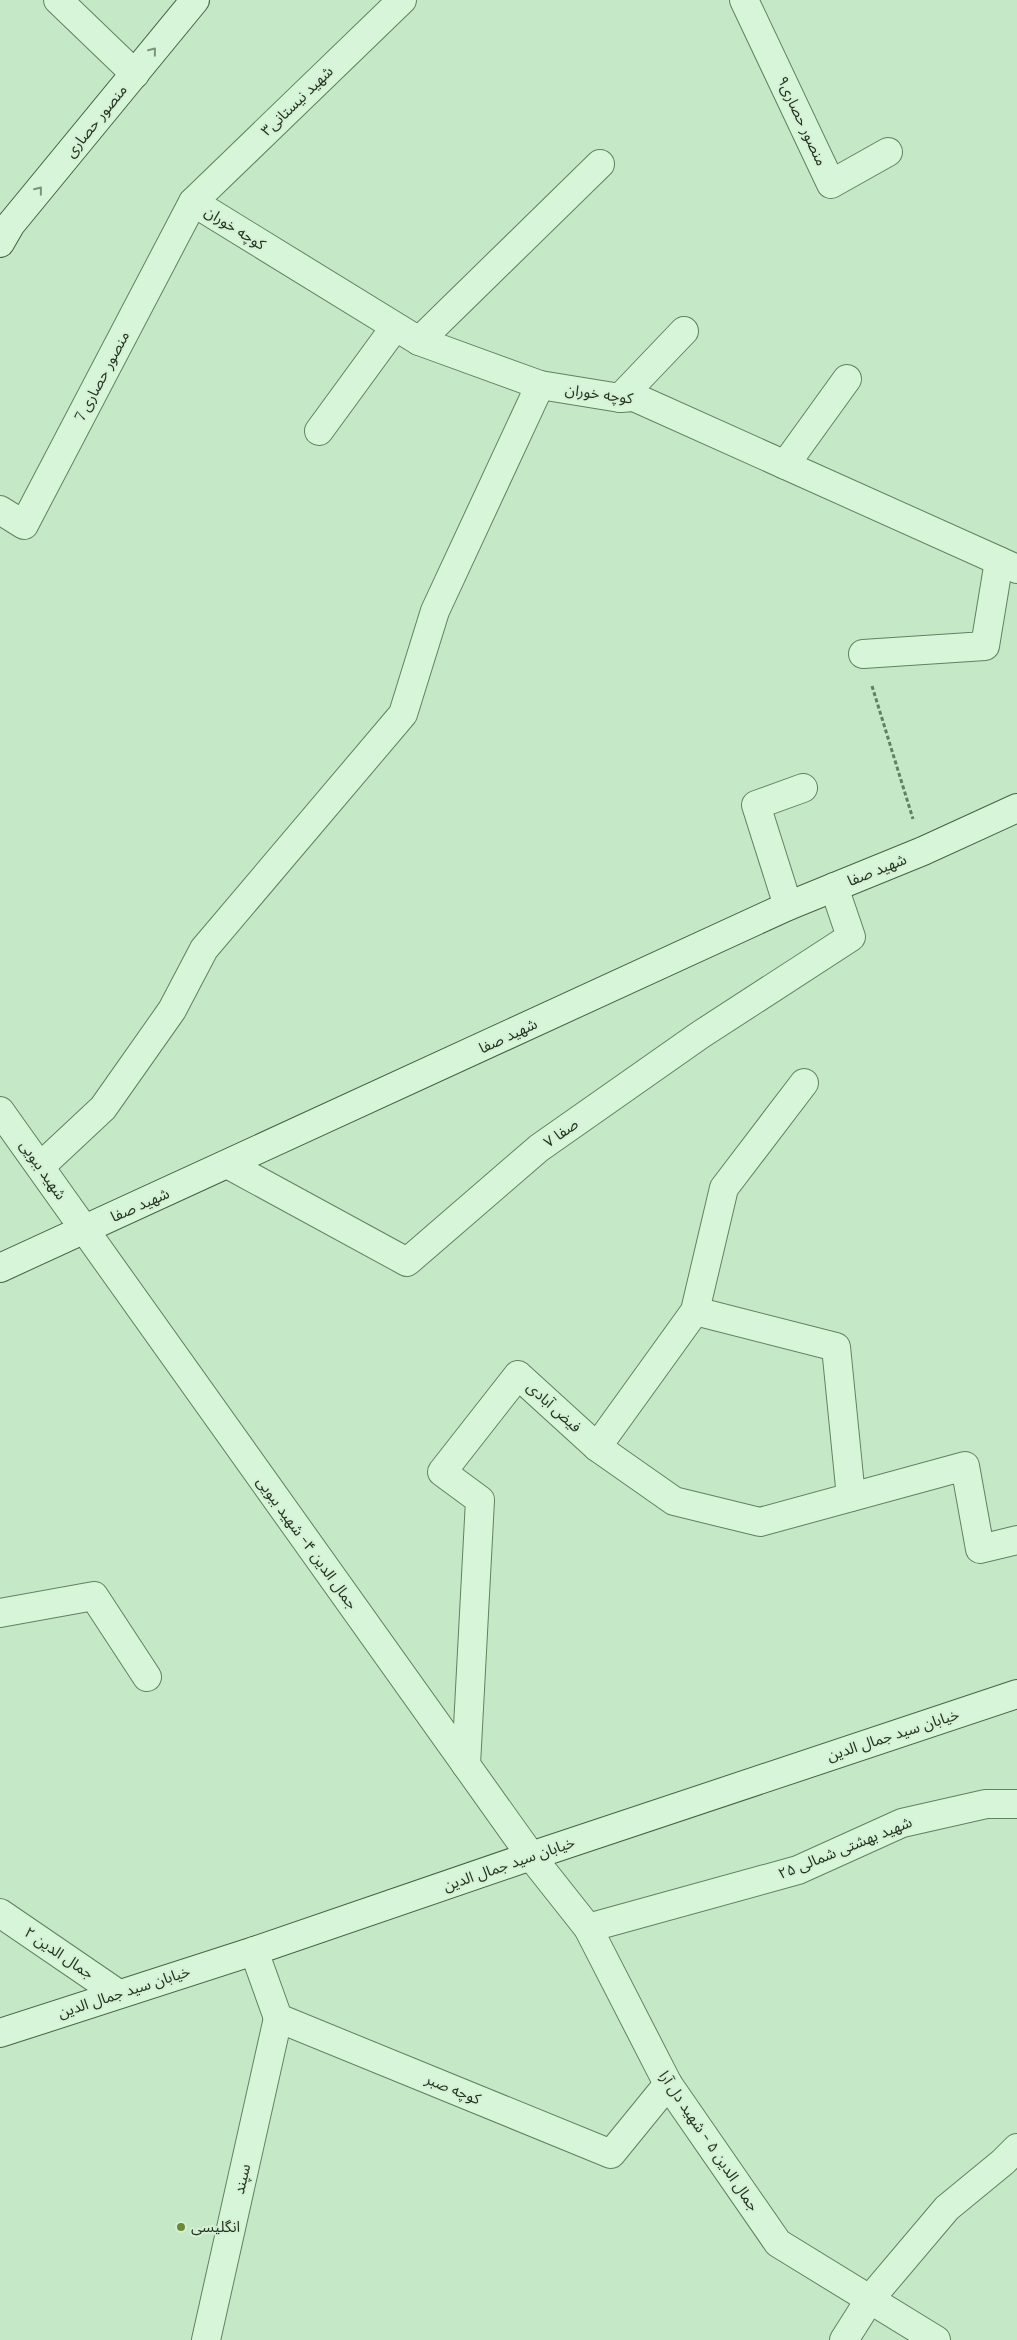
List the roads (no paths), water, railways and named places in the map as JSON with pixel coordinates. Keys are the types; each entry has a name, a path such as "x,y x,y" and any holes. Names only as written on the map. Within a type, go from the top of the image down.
{"street":[{"path":"58,0 135,74"},
{"name":"منصور حصاری","path":"4,227 135,74 195,0"},
{"name":"شهید نیستانی۳","path":"193,202 402,0"},
{"name":"منصور حصاری۹","path":"744,0 831,184 888,152"},
{"path":"419,341 600,164"},
{"name":"کوچه خوران","path":"193,202 419,341 540,385 620,398 634,397 1008,565"},
{"name":"منصور حصاری 7","path":"0,510 24,524 193,202"},
{"path":"319,431 396,327"},
{"path":"620,398 684,331"},
{"path":"785,465 847,379"},
{"path":"41,1166 103,1108 172,1010 204,949 403,714 435,611 540,385"},
{"path":"862,654 985,646 1008,565"},
{"path":"788,906 756,805 803,788"},
{"name":"شهید صفا","path":"0,1268 229,1165 788,906 923,851 1017,808"},
{"name":"صفا ۷","path":"229,1165 407,1262 539,1148 700,1035 851,937 834,887"},
{"path":"597,1447 695,1310 724,1188 804,1083"},
{"name":"شهید ببویی","path":"0,1111 41,1166 84,1230"},
{"name":"جمال الدین ۴- شهید ببویی","path":"84,1230 530,1856"},
{"path":"695,1310 836,1347 851,1497"},
{"name":"فیض آبادی","path":"466,1765 480,1500 442,1472 518,1375 597,1447 674,1501 760,1522 965,1466 980,1549 1017,1540"},
{"path":"0,1612 94,1596 147,1677"},
{"name":"خیابان سید جمال الدین","path":"0,2033 118,1993 254,1951 530,1856 1017,1694"},
{"name":"۲۵ شهید بهشتی شمالی","path":"588,1928 798,1870 902,1823 986,1804 1017,1804"},
{"name":"جمال الدین ۵ - شهید دل آرا","path":"530,1856 588,1928 668,2084 778,2243 936,2340"},
{"name":"جمال الدین ۲","path":"0,1913 118,1993"},
{"path":"254,1951 278,2018"},
{"name":"کوچه صبر","path":"278,2018 611,2154 668,2084"},
{"name":"سپند","path":"206,2340 278,2018"},
{"path":"844,2340 870,2299 947,2208 1003,2162 1017,2148"}],"place":[{"name":"انگلیسی","path":"181,2227"}]}
